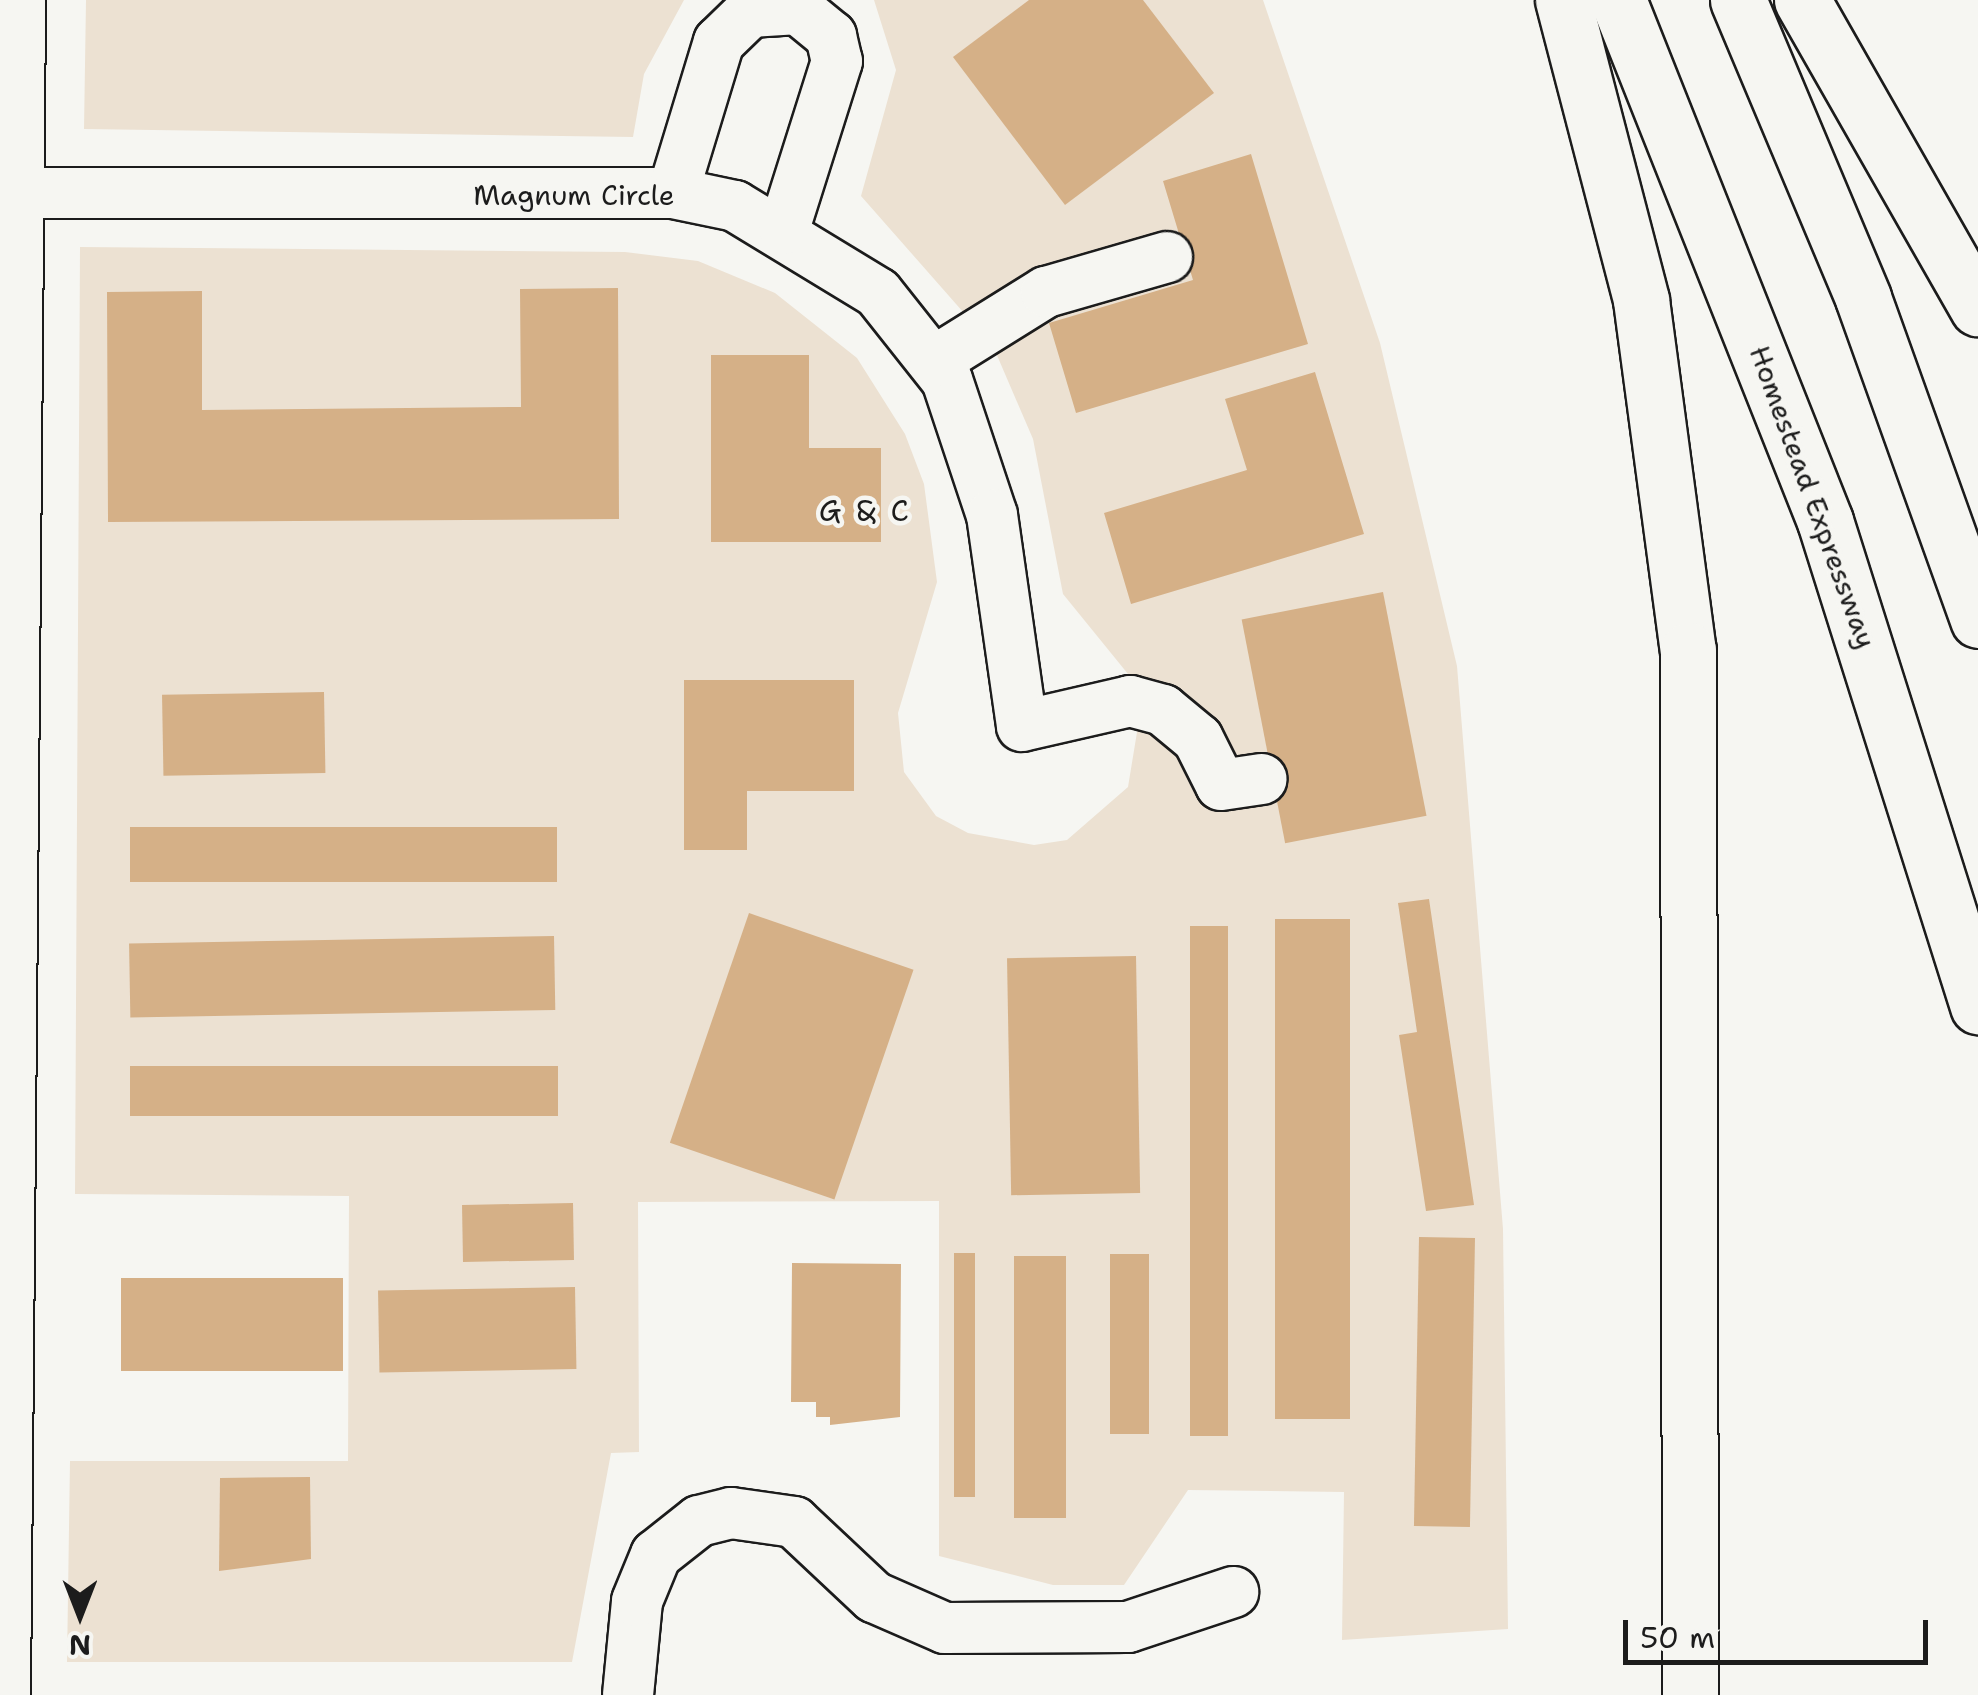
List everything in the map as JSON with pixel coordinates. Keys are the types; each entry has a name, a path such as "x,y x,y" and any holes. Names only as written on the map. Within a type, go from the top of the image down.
{"highway":[{"path":"1563,0 1641,300 1688,650 1690,1695"},
{"name":"Homestead Expressway","path":"1618,0 1825,521 1978,1006"},
{"path":"1738,0 1864,298 1978,620"},
{"path":"1802,0 1978,308"}],"street":[{"path":"5,1695 6,870 20,0"},
{"path":"673,193 718,42 750,12 798,8 831,36 837,61 784,230"},
{"name":"Magnum Circle","path":"16,194 673,193 784,230 878,293 935,362 984,474 1022,726 1130,702 1163,710 1198,739 1221,785 1262,779"},
{"path":"935,362 1046,292 1167,257"},
{"path":"628,1695 637,1601 656,1556 700,1521 731,1513 794,1522 874,1598 946,1628 1128,1626 1233,1592"}],"shaded area":[{"path":"86,0 684,0 644,74 633,137 84,129"},
{"path":"874,0 1263,0 1380,343 1457,666 1503,1229 1508,1629 1342,1640 1344,1492 1188,1490 1124,1585 1053,1585 939,1556 939,1201 638,1202 639,1452 611,1453 572,1662 67,1662 70,1461 348,1461 349,1196 75,1194 80,247 625,252 698,261 775,293 857,358 905,434 924,484 937,582 898,713 904,772 936,816 968,833 1034,845 1067,840 1128,787 1140,714 1128,674 1063,594 1033,439 993,346 861,196 896,70"}],"building":[{"path":"1029,0 1143,0 1214,93 1065,205 953,57"},
{"path":"1251,154 1308,344 1076,413 1049,323 1193,280 1163,181"},
{"path":"618,288 619,519 108,522 107,292 202,291 202,410 521,407 520,289"},
{"path":"711,355 809,355 809,448 881,448 881,542 711,542"},
{"path":"1315,372 1364,534 1131,604 1104,513 1247,470 1225,399"},
{"path":"1383,592 1427,816 1285,843 1242,619"},
{"path":"684,680 854,680 854,791 747,791 747,850 684,850"},
{"path":"324,692 325,773 163,776 162,695"},
{"path":"130,827 557,827 557,882 130,882"},
{"path":"1429,899 1474,1205 1426,1211 1399,1035 1417,1032 1398,903"},
{"path":"749,913 914,970 834,1199 670,1143"},
{"path":"1275,919 1350,919 1350,1419 1275,1419"},
{"path":"1190,926 1228,926 1228,1436 1190,1436"},
{"path":"554,936 555,1010 130,1017 129,943"},
{"path":"1136,956 1140,1193 1011,1195 1007,958"},
{"path":"130,1066 558,1066 558,1116 130,1116"},
{"path":"573,1203 574,1260 463,1262 462,1205"},
{"path":"1419,1237 1475,1238 1470,1527 1414,1526"},
{"path":"954,1253 975,1253 975,1497 954,1497"},
{"path":"1110,1254 1149,1254 1149,1434 1110,1434"},
{"path":"1014,1256 1066,1256 1066,1518 1014,1518"},
{"path":"792,1263 901,1264 900,1417 830,1425 830,1417 816,1417 816,1402 791,1402"},
{"path":"121,1278 343,1278 343,1371 121,1371"},
{"path":"575,1287 576,1369 379,1372 378,1290"},
{"path":"310,1477 311,1559 219,1571 220,1478"}],"district":[{"name":"G & C","path":"865,511"}]}
